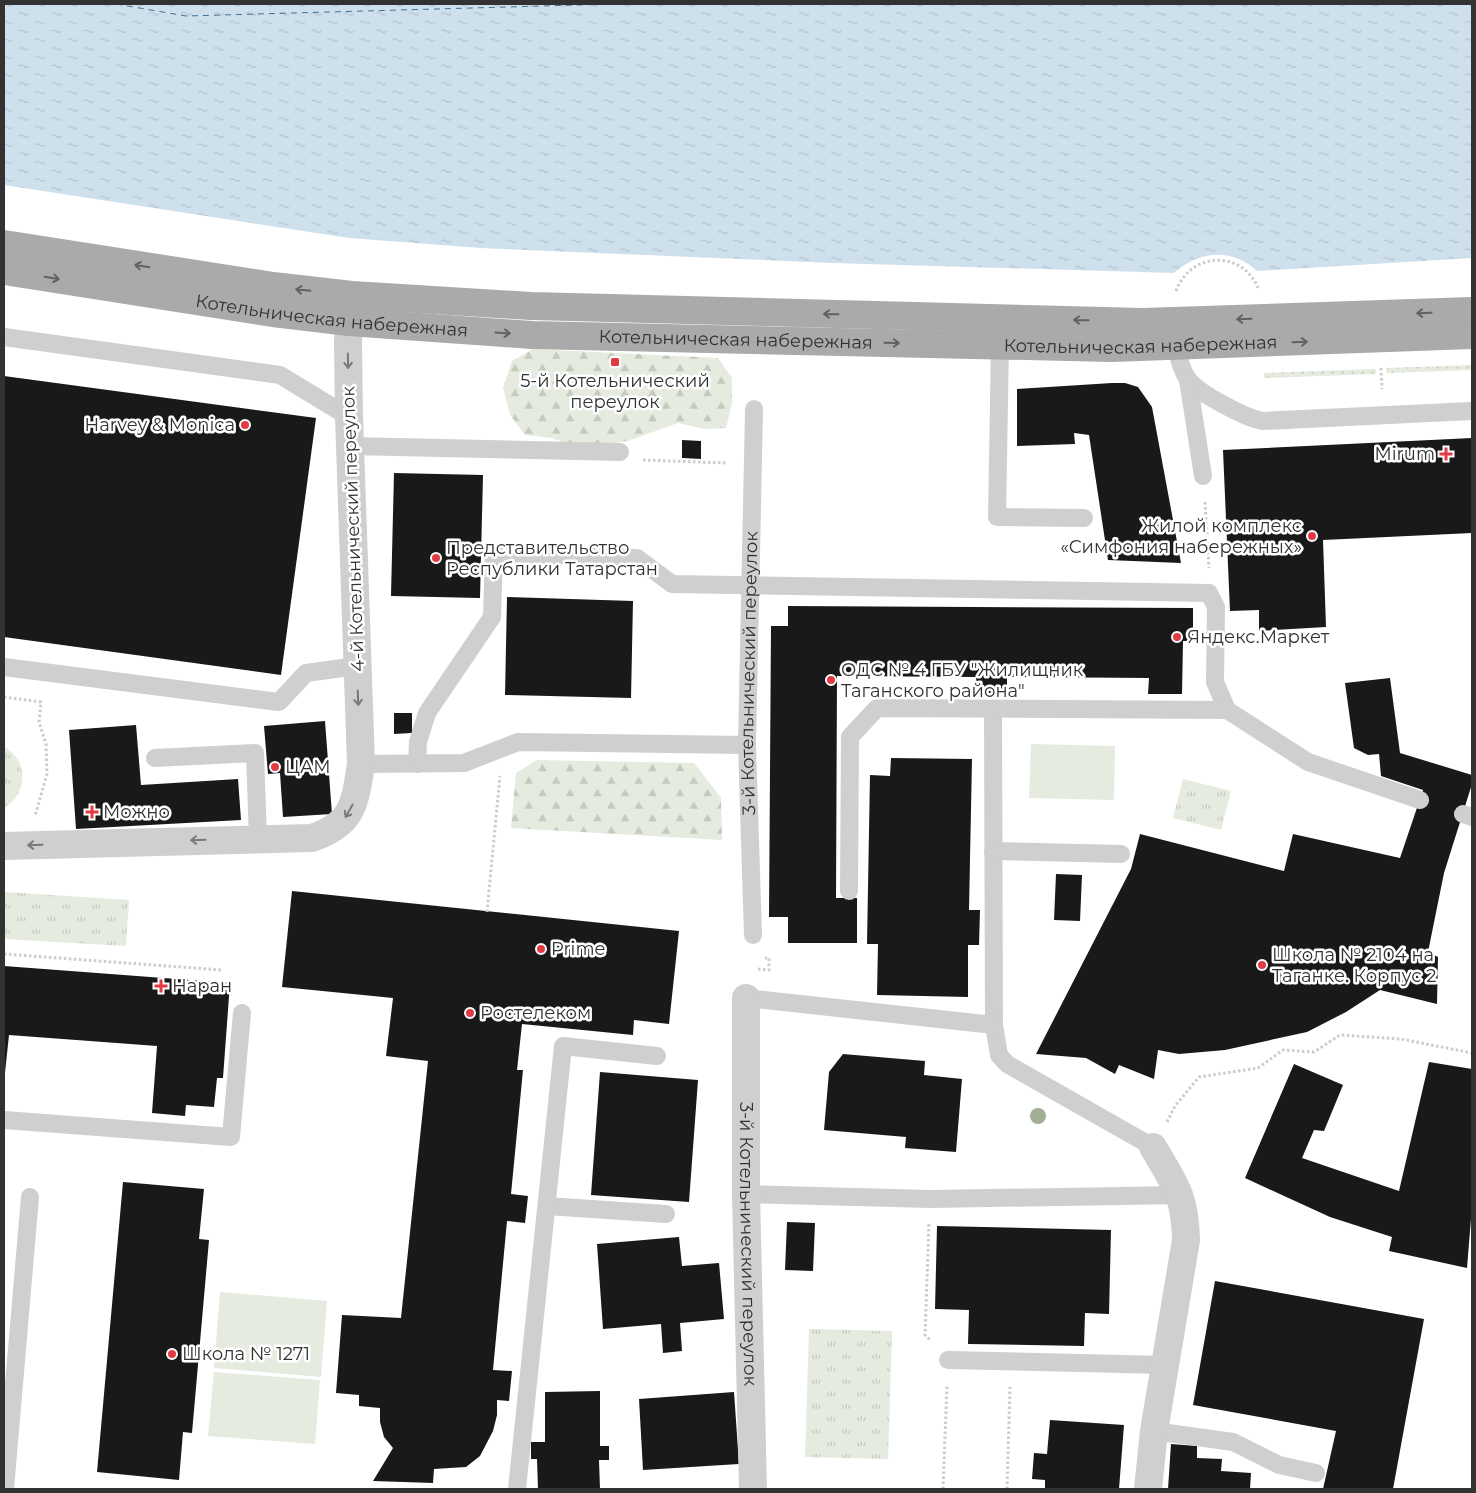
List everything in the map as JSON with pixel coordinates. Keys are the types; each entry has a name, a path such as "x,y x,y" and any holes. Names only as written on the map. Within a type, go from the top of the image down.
{"main road":[{"name":"Котельническая набережная","path":"4,244 273,286 352,295 531,306 1143,322 1472,310"},
{"name":"Котельническая набережная","path":"4,271 273,313 349,322 532,335 1000,345 1175,346 1472,335"}],"street":[{"name":"4-й Котельнический переулок","path":"13,845 312,838 331,831 347,816 356,799 361,764 349,418 349,322 352,295"},
{"name":"3-й Котельнический переулок","path":"746,998 746,1194 753,1489"},
{"path":"1148,1489 1164,1365 1186,1240 1186,1213 1181,1195 1153,1147"}],"lane":[{"path":"4,337 280,375 349,418"},
{"path":"1000,345 998,517 1084,518"},
{"path":"1175,346 1188,380 1203,476"},
{"path":"1188,380 1233,410 1262,421 1472,411"},
{"name":"3-й Котельнический переулок","path":"753,935 747,745 754,409"},
{"path":"350,446 620,452"},
{"path":"416,764 418,742 427,713 492,617 494,553 637,558 672,584 1209,593 1216,607 1215,682 1227,710"},
{"path":"4,667 278,702 306,673 357,666"},
{"path":"849,892 850,737 877,708 1227,710 1308,762 1420,800"},
{"path":"993,709 994,1024 999,1055 1007,1064 1153,1147"},
{"path":"361,764 464,763 518,742 747,745"},
{"path":"155,758 255,753 258,839"},
{"path":"993,851 1121,854"},
{"path":"746,998 994,1024"},
{"path":"4,1120 230,1137 242,1013"},
{"path":"517,1489 563,1046 657,1056"},
{"path":"746,1194 930,1199 1181,1195"},
{"path":"5,1489 30,1197"},
{"path":"547,1206 666,1214"},
{"path":"948,1360 1164,1365"},
{"path":"1154,1431 1233,1442 1279,1465 1316,1473"}],"path":[{"path":"1179,283 1192,268 1209,260 1237,264 1246,270 1255,282"},
{"path":"620,452 644,460 753,464"},
{"path":"1203,476 1209,562"},
{"path":"4,698 41,702 39,722 46,744 47,774 35,816 13,845"},
{"path":"487,912 503,748"},
{"path":"4,954 221,970"},
{"path":"769,970 770,958"},
{"path":"1153,1147 1175,1106 1199,1077 1258,1068 1283,1050 1314,1052 1340,1035 1401,1039 1472,1053"},
{"path":"930,1199 925,1335 948,1360 943,1489"},
{"path":"1007,1489 1010,1390"}],"green space":[{"path":"533,349 718,358 732,378 732,403 726,428 705,429 678,423 628,441 578,448 552,438 525,435 510,415 503,388 512,361"},
{"path":"1472,365 1472,370 1387,373 1386,368"},
{"path":"1376,369 1376,374 1264,378 1264,373"},
{"path":"1031,744 1115,746 1114,800 1029,798"},
{"path":"4,747 18,760 22,777 18,794 4,808"},
{"path":"537,760 694,763 721,798 722,840 511,828 516,773"},
{"path":"1183,779 1231,791 1221,830 1173,818"},
{"path":"4,892 129,900 126,946 4,939"},
{"path":"220,1292 327,1301 321,1377 214,1368"},
{"path":"809,1329 892,1331 888,1459 805,1457"},
{"path":"214,1372 320,1380 315,1444 208,1436"}],"water":[{"path":"4,4 1472,4 1472,258 1257,271 1237,258 1215,255 1204,256 1194,260 1174,273 833,263 481,248 349,238 4,185"}],"building":[{"path":"4,376 316,418 281,675 4,637"},
{"path":"1125,383 1138,387 1152,407 1181,563 1108,560 1089,435 1074,433 1075,444 1017,446 1017,389"},
{"name":"Жилой комплекс «Симфония набережных»","path":"1472,438 1472,533 1323,540 1326,627 1259,631 1259,610 1230,611 1223,450"},
{"path":"682,440 701,441 701,459 682,458"},
{"name":"Представительство Республики Татарстан","path":"394,473 483,475 480,598 391,596"},
{"path":"507,597 633,601 631,698 505,695"},
{"path":"788,606 1193,608 1193,641 1183,641 1182,694 1148,694 1149,678 1007,677 1007,693 977,693 976,677 837,676 836,898 857,898 857,943 788,943 788,917 769,917 771,626 788,626"},
{"path":"1390,678 1400,753 1472,775 1472,784 1444,873 1428,952 1438,957 1437,1004 1380,990 1346,1012 1307,1032 1225,1050 1179,1054 1158,1050 1154,1079 1119,1065 1115,1074 1086,1058 1036,1054 1131,869 1140,834 1284,871 1293,834 1400,858 1423,790 1381,776 1379,754 1368,755 1354,748 1345,683"},
{"path":"394,713 412,713 412,733 394,734"},
{"path":"325,721 332,814 283,817 280,773 268,774 264,726"},
{"path":"136,725 141,785 238,779 241,820 76,829 69,730"},
{"path":"891,758 972,759 969,910 980,910 979,945 968,945 968,997 877,995 878,944 867,944 870,775 890,776"},
{"path":"1056,874 1082,875 1080,921 1054,920"},
{"path":"292,891 679,931 669,1024 634,1020 633,1035 522,1024 517,1070 523,1070 511,1194 528,1196 525,1223 507,1221 493,1370 512,1371 509,1401 497,1400 497,1415 493,1431 480,1456 466,1467 434,1469 433,1483 373,1481 393,1448 384,1437 380,1422 380,1408 359,1406 359,1395 336,1393 342,1315 401,1318 428,1061 386,1056 393,998 282,987"},
{"path":"4,966 230,983 223,1078 217,1078 214,1107 186,1105 185,1116 152,1113 157,1046 9,1035 4,1082"},
{"path":"843,1054 925,1061 924,1075 962,1079 956,1152 905,1148 906,1137 824,1130 829,1072"},
{"path":"1429,1062 1472,1069 1472,1206 1467,1268 1389,1251 1392,1237 1330,1217 1245,1178 1294,1064 1343,1085 1324,1131 1314,1130 1302,1158 1399,1191"},
{"path":"600,1072 698,1080 689,1202 591,1195"},
{"path":"123,1182 204,1189 199,1239 209,1240 192,1433 183,1432 179,1480 97,1472"},
{"path":"787,1222 815,1223 813,1271 785,1270"},
{"path":"937,1226 1111,1230 1109,1314 1085,1313 1084,1346 968,1344 969,1310 935,1309"},
{"path":"679,1237 682,1266 719,1263 724,1319 680,1323 682,1351 663,1353 661,1324 603,1329 597,1244"},
{"path":"1215,1281 1424,1319 1393,1489 1323,1489 1336,1431 1193,1405"},
{"path":"600,1391 600,1446 609,1446 609,1460 599,1460 600,1489 538,1489 537,1459 531,1459 531,1442 545,1442 545,1392"},
{"path":"734,1392 739,1464 643,1470 639,1399"},
{"path":"1050,1420 1124,1425 1119,1489 1045,1489 1045,1480 1032,1479 1034,1453 1047,1454"},
{"path":"1171,1444 1197,1446 1197,1458 1222,1459 1221,1471 1251,1473 1250,1489 1168,1489"}],"ferry route":[{"path":"116,4 186,16 614,4"}],"place":[{"name":"5-й Котельнический переулок","path":"615,362"},
{"name":"Harvey & Monica","path":"245,425"},
{"name":"Mirum","path":"1446,454"},
{"name":"Жилой комплекс «Симфония набережных»","path":"1312,536"},
{"name":"Представительство Республики Татарстан","path":"436,558"},
{"name":"Яндекс.Маркет","path":"1177,637"},
{"name":"ОДС № 4 ГБУ \"Жилищник Таганского района\"","path":"831,680"},
{"name":"ЦАМ","path":"275,767"},
{"name":"Можно","path":"92,812"},
{"name":"Prime","path":"541,949"},
{"name":"Школа № 2104 на Таганке. Корпус 2","path":"1262,965"},
{"name":"Наран","path":"161,986"},
{"name":"Ростелеком","path":"470,1013"},
{"name":"Школа № 1271","path":"172,1354"}]}
